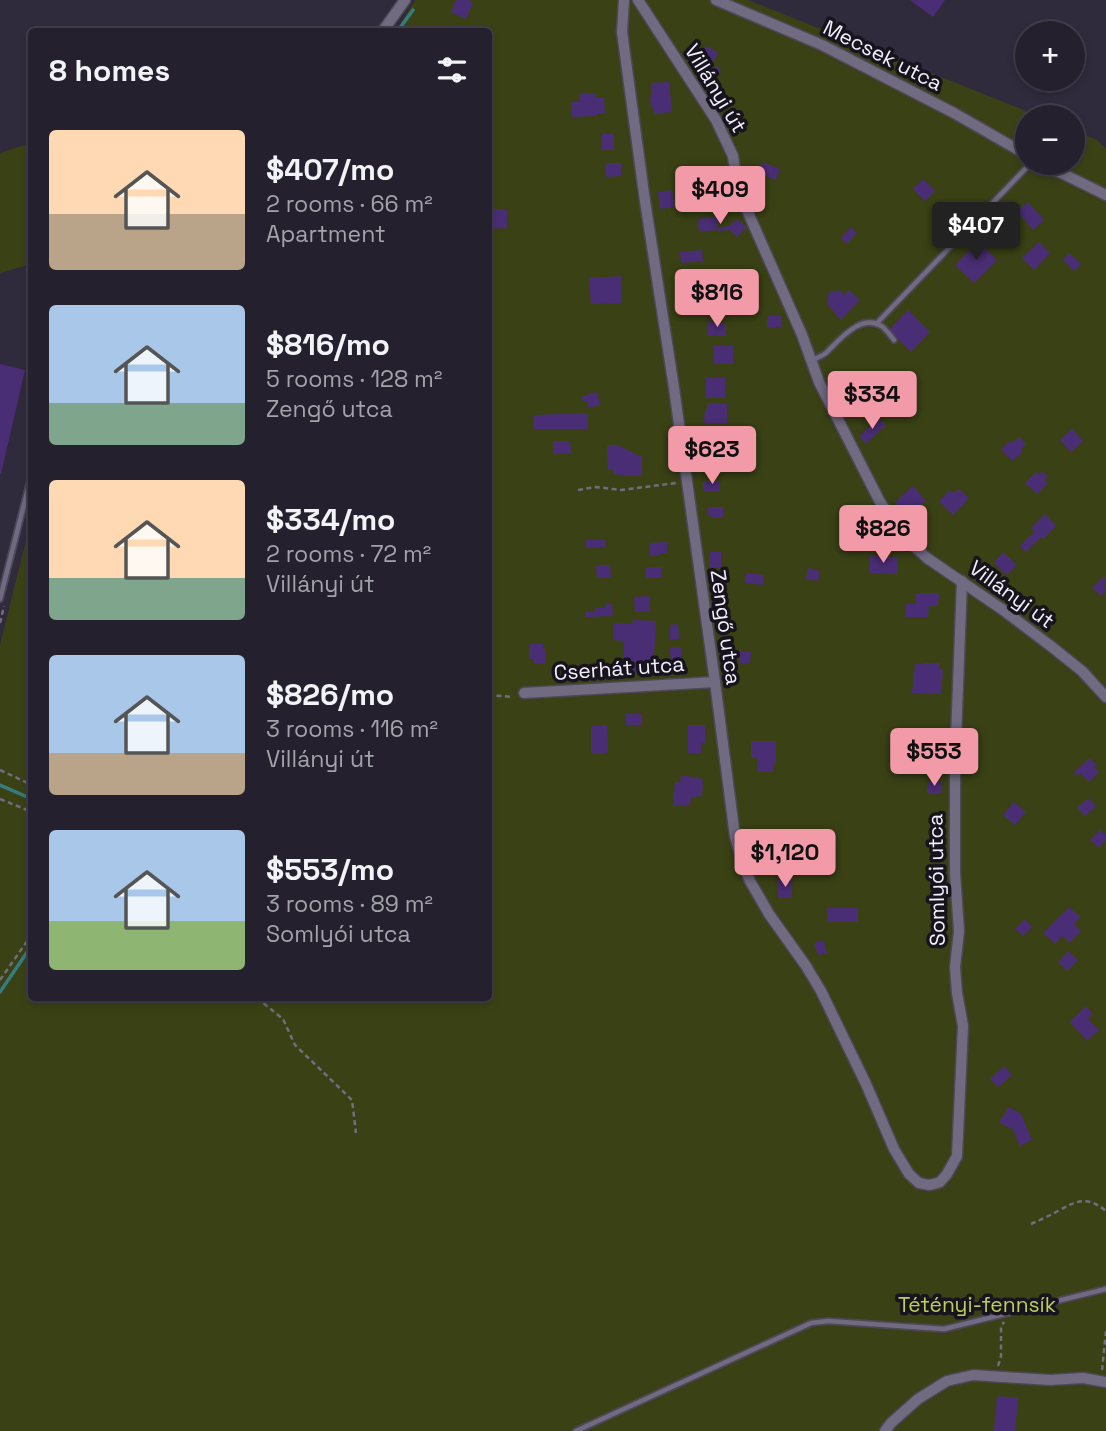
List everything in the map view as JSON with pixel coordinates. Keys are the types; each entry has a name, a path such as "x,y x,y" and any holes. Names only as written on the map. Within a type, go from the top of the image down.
{"street":[{"path":"385,28 405,0"},
{"name":"Zengő utca","path":"624,0 622,32 735,837 750,881 821,991 894,1149 909,1174 919,1184 929,1185 940,1182 947,1174"},
{"name":"Villányi út","path":"638,0 726,139 733,156 743,201 819,382 893,522 908,541 927,558 1052,647 1082,671 1106,697"},
{"name":"Mecsek utca","path":"716,0 822,45 1015,148"},
{"path":"1065,175 1106,195"},
{"name":"Somlyói utca","path":"947,1174 957,1156 963,1026 955,967 959,931 955,873 956,720 962,581"},
{"name":"Cserhát utca","path":"524,693 715,682"},
{"path":"885,1431 918,1399 947,1381 973,1375 1103,1381"}],"lane":[{"path":"876,324 1019,175"},
{"path":"812,360 826,353 851,329 867,323 882,326 894,340"},
{"path":"0,599 28,489"},
{"path":"576,1431 811,1323 828,1321 944,1329 1106,1289"}],"path":[{"path":"578,490 596,487 621,489 686,482"},
{"path":"492,695 513,697 524,693"},
{"path":"0,770 28,783"},
{"path":"0,799 28,810"},
{"path":"0,980 28,940"},
{"path":"261,1001 283,1019 295,1045 352,1100 356,1133"},
{"path":"1031,1224 1071,1203 1086,1201 1106,1210"},
{"path":"992,1377 1001,1356 1001,1327 1010,1313"},
{"path":"1103,1381 1106,1331"}],"green space":[{"name":"Tétényi-fennsík","path":"415,0 748,0 1015,107 1015,175 1085,175 1085,135 1106,148 1106,1431 0,1431 0,645 28,532 28,1001 492,1001 492,28 398,28"},
{"path":"28,144 28,265 0,273 0,153"}],"building":[{"path":"456,0 469,0 473,3 466,19 451,12"},
{"path":"910,0 945,0 933,17"},
{"path":"706,46 718,52 713,63 699,58"},
{"path":"706,66 713,70 715,66 721,69 715,82 709,79 706,86 698,83"},
{"path":"669,82 672,112 654,114 650,98 651,83"},
{"path":"596,93 596,97 604,97 605,113 572,117 571,102 580,102 579,94"},
{"path":"602,134 614,134 614,150 602,150"},
{"path":"763,162 780,169 776,180 758,173"},
{"path":"606,163 621,163 621,176 606,177"},
{"path":"923,179 935,191 925,201 913,189"},
{"path":"672,190 674,207 660,209 658,192"},
{"path":"1028,202 1044,220 1033,230 1017,211"},
{"path":"492,209 507,209 507,228 492,229"},
{"path":"716,217 718,228 729,226 737,219 746,227 737,237 730,230 718,231 717,228 699,232 698,219"},
{"path":"851,227 857,233 847,244 841,238"},
{"path":"978,241 997,260 974,283 955,265"},
{"path":"1039,242 1050,253 1034,270 1022,258"},
{"path":"702,250 703,261 681,263 680,252"},
{"path":"1069,253 1081,264 1074,271 1063,260"},
{"path":"621,276 622,303 591,304 589,278"},
{"path":"840,290 844,295 849,290 860,300 841,320 827,304 829,292"},
{"path":"908,310 930,332 911,352 889,330"},
{"path":"767,316 781,316 781,327 767,327"},
{"path":"708,322 726,324 726,336 708,336"},
{"path":"714,346 733,346 733,364 714,364"},
{"path":"0,364 25,370 1,474 0,474"},
{"path":"706,378 725,378 725,398 706,398"},
{"path":"597,392 600,405 589,408 587,401 583,402 582,396"},
{"path":"707,403 727,404 727,423 704,423"},
{"path":"588,413 588,429 534,429 534,415"},
{"path":"879,418 886,425 866,444 859,436"},
{"path":"1072,429 1083,441 1071,452 1060,440"},
{"path":"1019,437 1026,444 1013,461 1001,450 1008,442 1014,442"},
{"path":"696,438 707,438 706,452 695,451"},
{"path":"553,441 570,441 571,453 553,454"},
{"path":"607,445 618,445 642,456 642,476 614,474 613,469 608,469"},
{"path":"1042,471 1048,476 1044,480 1048,483 1037,494 1025,483 1036,472 1039,475"},
{"path":"703,481 720,481 720,491 703,491"},
{"path":"913,486 926,501 912,513 909,510 905,513 895,502"},
{"path":"959,489 969,498 953,515 939,501 949,490 953,493"},
{"path":"708,507 723,507 723,518 708,516"},
{"path":"1045,514 1056,526 1026,552 1020,546 1035,531 1031,528"},
{"path":"877,523 879,533 863,535 861,525"},
{"path":"586,540 605,540 605,547 586,548"},
{"path":"667,542 667,553 650,556 650,543"},
{"path":"710,552 721,552 721,567 709,567"},
{"path":"1003,552 1017,565 1007,575 994,563"},
{"path":"870,556 897,557 897,574 870,573"},
{"path":"596,565 610,565 611,577 597,578"},
{"path":"646,567 662,567 661,578 646,578"},
{"path":"808,568 820,571 818,581 806,579"},
{"path":"746,573 764,575 763,585 745,583"},
{"path":"1103,577 1106,580 1106,591 1101,596 1092,588"},
{"path":"916,593 939,593 938,606 929,606 928,617 906,617 906,604 916,604"},
{"path":"649,596 650,611 635,612 634,597"},
{"path":"605,604 612,604 613,616 585,617 585,612 605,608"},
{"path":"633,620 656,621 653,674 623,672 624,641 613,640 613,623 632,624"},
{"path":"678,624 679,639 670,639 670,625"},
{"path":"530,644 543,644 543,649 546,649 546,663 534,663 534,659 529,659"},
{"path":"681,647 682,663 671,663 670,648"},
{"path":"739,651 751,652 750,663 739,663"},
{"path":"940,663 939,669 943,669 941,694 912,693 915,664"},
{"path":"626,714 642,714 642,725 626,725"},
{"path":"607,725 608,752 591,753 591,726"},
{"path":"688,725 705,725 705,743 701,743 701,753 688,753"},
{"path":"751,741 776,741 776,763 773,772 757,772 757,757 751,757"},
{"path":"1090,758 1097,765 1094,767 1099,772 1089,782 1080,773 1078,776 1074,772"},
{"path":"681,775 703,779 702,796 691,797 690,805 673,806 675,782 680,783"},
{"path":"927,782 941,782 941,794 927,794"},
{"path":"1088,798 1096,806 1085,816 1077,808"},
{"path":"1014,802 1026,812 1015,825 1003,815"},
{"path":"1100,830 1106,835 1106,840 1099,848 1090,840"},
{"path":"778,879 792,879 792,898 778,898"},
{"path":"1069,907 1080,917 1074,924 1081,931 1070,943 1062,936 1055,944 1043,933"},
{"path":"827,908 858,908 858,922 828,922"},
{"path":"1025,919 1032,927 1023,936 1015,929"},
{"path":"823,940 827,953 818,955 814,943"},
{"path":"1068,951 1078,960 1067,971 1058,962"},
{"path":"1086,1006 1093,1014 1088,1019 1099,1030 1087,1041 1070,1022"},
{"path":"1004,1066 1012,1075 998,1087 990,1079"},
{"path":"1009,1107 1021,1114 1032,1140 1020,1146 1012,1127 1011,1129 999,1122"},
{"path":"997,1396 1018,1398 1015,1431 994,1431"}],"waterway":[{"path":"400,28 413,10"},
{"path":"0,785 28,797"},
{"path":"0,992 28,951"}]}
